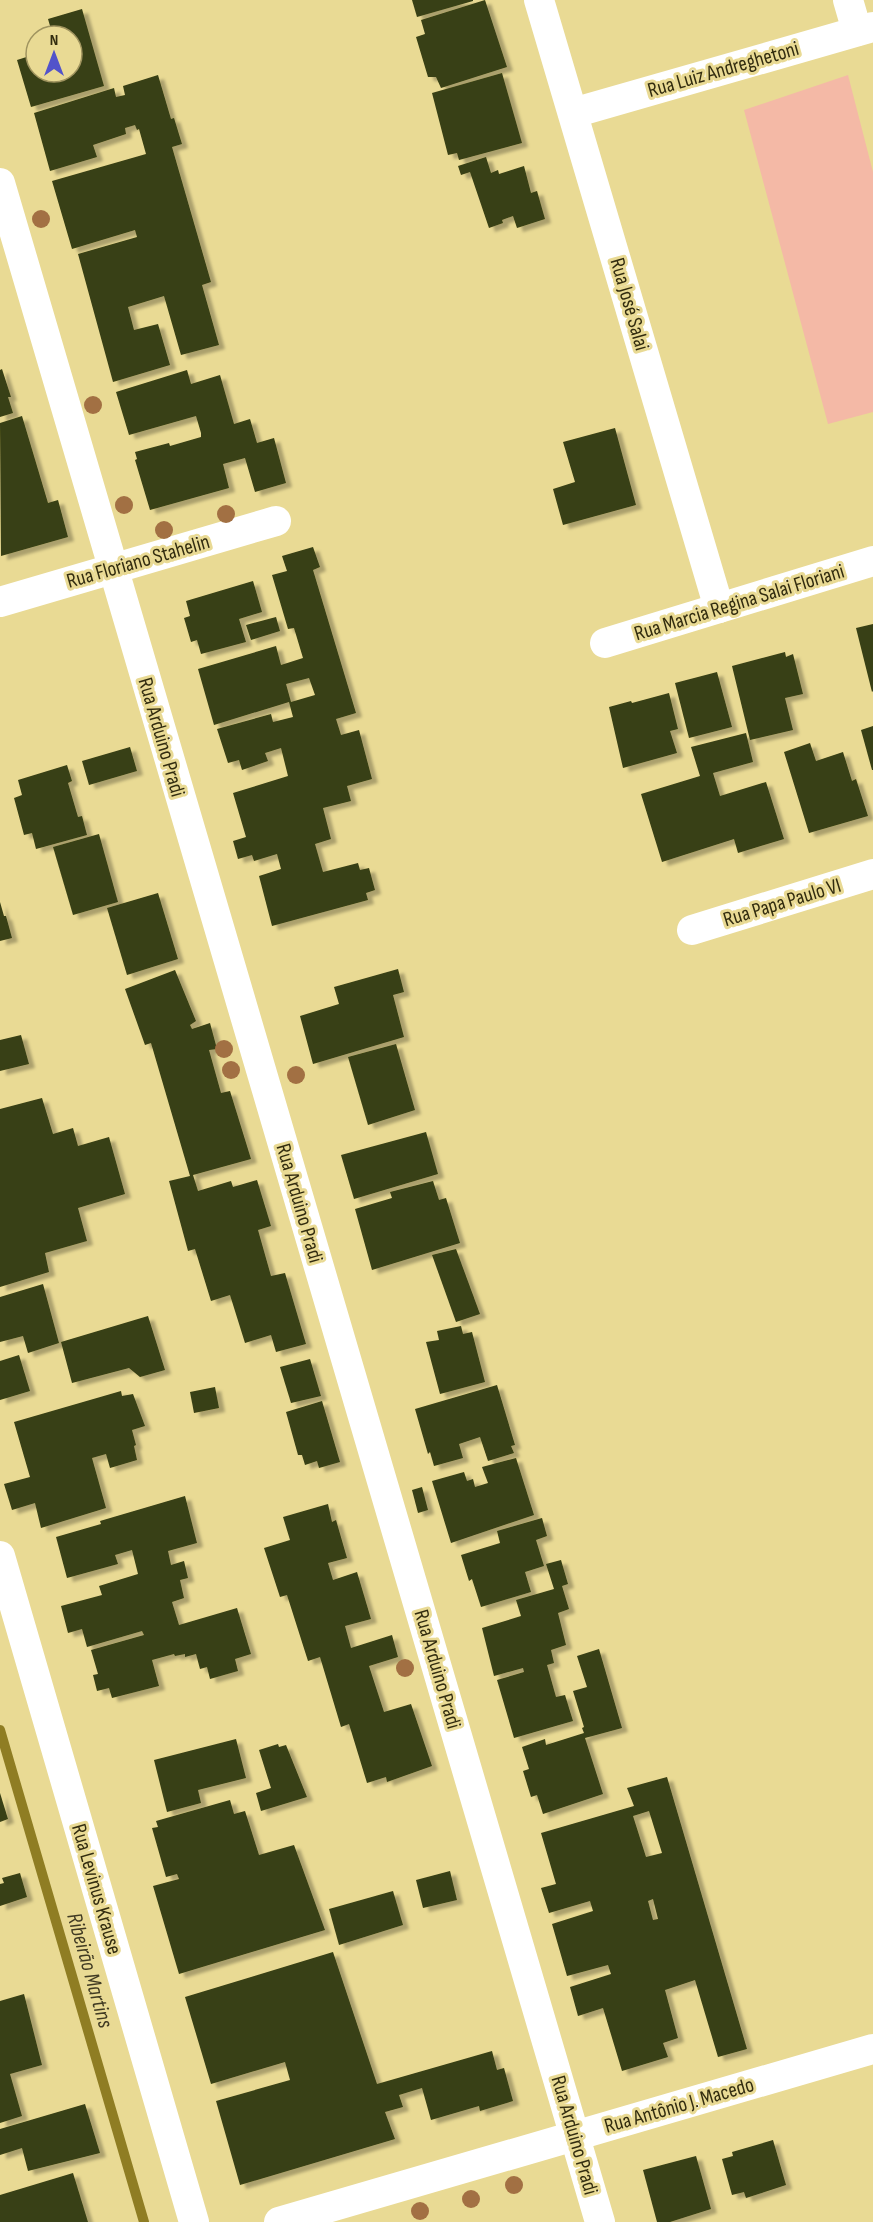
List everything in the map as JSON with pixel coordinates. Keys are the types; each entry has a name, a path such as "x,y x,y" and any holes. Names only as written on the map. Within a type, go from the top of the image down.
{"street":[{"name":"Rua José Salai","path":"539,0 719,608"},
{"path":"848,0 865,29"},
{"name":"Rua Luiz Andreghetoni","path":"573,113 865,29"},
{"name":"Rua Arduino Pradi","path":"0,183 600,2222"},
{"name":"Rua Floriano Stahelin","path":"0,602 276,521"},
{"name":"Rua Marcia Regina Salai Floriani","path":"605,643 873,561"},
{"name":"Rua Papa Paulo VI","path":"692,930 873,874"},
{"name":"Rua Levinus Krause","path":"0,1556 194,2222"},
{"name":"Rua Antônio J. Macedo","path":"279,2222 873,2049"}],"shaded area":[{"path":"848,75 873,172 873,412 828,424 744,110"}],"building":[{"path":"412,0 473,0 473,1 417,17"},
{"path":"485,0 507,67 441,88 436,77 428,77 416,37 425,34 421,20"},
{"path":"82,9 104,86 31,107 24,84 84,84 84,24 49,24 48,19"},
{"path":"24,58 24,84 17,60"},
{"path":"502,73 522,143 459,160 457,153 448,155 432,93"},
{"path":"158,75 171,119 174,118 182,144 172,147 211,282 202,285 219,345 181,355 164,296 128,307 134,330 158,324 170,365 113,382 78,254 137,237 135,230 72,249 52,181 146,154 139,129 137,130 135,125 125,128 126,134 93,145 97,157 50,171 34,113 114,88 116,97 125,95 123,86"},
{"path":"486,157 491,173 498,170 499,174 524,166 531,193 537,191 545,219 517,228 513,216 489,228 470,172 461,175 458,166"},
{"path":"2,369 11,397 8,397 13,413 0,417 0,370"},
{"path":"187,370 191,384 220,375 234,424 250,419 257,443 274,438 286,483 255,492 245,458 223,464 229,488 150,510 135,460 137,459 135,452 169,443 170,446 201,437 201,433 196,416 129,435 116,392"},
{"path":"22,416 48,503 58,500 68,537 1,556 0,423"},
{"path":"615,428 636,505 563,525 553,489 575,482 563,442"},
{"path":"313,547 320,567 313,570 356,713 336,719 341,735 359,730 372,779 347,786 351,801 323,808 331,839 315,844 323,872 358,863 360,870 369,868 375,890 366,893 368,900 272,926 259,876 281,869 277,854 254,861 252,855 238,859 233,841 246,837 233,793 288,776 281,748 265,753 268,761 242,770 239,760 228,763 217,729 271,714 273,722 293,717 289,702 214,725 198,669 276,646 281,665 303,658 294,628 288,629 272,575 287,571 282,556","holes":["309,678 315,695 291,702 286,684"]},
{"path":"253,581 262,612 239,619 246,642 201,654 197,640 191,642 184,618 190,616 186,601"},
{"path":"276,617 280,631 251,640 246,625"},
{"path":"873,624 873,691 872,692 856,628"},
{"path":"785,652 786,657 793,654 803,694 785,698 793,730 750,740 732,666"},
{"path":"717,672 732,727 689,738 675,683"},
{"path":"669,693 678,729 670,731 677,753 623,768 609,707"},
{"path":"873,726 873,770 872,770 861,730"},
{"path":"746,733 753,762 713,773 720,796 766,782 784,839 738,853 734,839 662,862 641,794 700,776 691,747"},
{"path":"810,743 816,761 843,752 852,781 856,779 868,816 809,833 784,752"},
{"path":"130,747 137,771 89,785 82,761"},
{"path":"67,765 72,781 68,783 78,817 82,816 87,835 36,849 32,833 24,835 14,798 22,795 18,780"},
{"path":"99,834 118,902 73,915 53,847"},
{"path":"158,893 178,959 127,975 107,908"},
{"path":"0,902 12,938 0,941"},
{"path":"398,969 404,992 393,995 404,1037 313,1064 300,1016 339,1004 334,987"},
{"path":"175,970 196,1021 190,1025 192,1029 210,1023 217,1049 209,1050 221,1093 230,1091 251,1159 193,1175 198,1191 231,1181 233,1187 257,1180 271,1226 258,1230 271,1276 285,1273 306,1344 276,1352 271,1335 245,1343 230,1295 211,1301 195,1249 188,1251 169,1181 190,1176 151,1043 145,1045 125,989"},
{"path":"21,1035 29,1064 0,1071 0,1040"},
{"path":"396,1044 415,1110 368,1125 348,1057"},
{"path":"42,1098 53,1134 73,1128 78,1146 109,1137 125,1194 78,1208 87,1241 45,1253 49,1272 0,1287 0,1109"},
{"path":"426,1132 438,1174 354,1199 341,1155"},
{"path":"433,1181 439,1200 446,1198 460,1243 372,1270 355,1209 392,1198 390,1192"},
{"path":"456,1249 480,1314 456,1322 432,1255"},
{"path":"43,1284 59,1343 28,1353 23,1336 0,1342 0,1297"},
{"path":"148,1316 165,1370 140,1377 129,1368 72,1383 61,1342"},
{"path":"461,1326 463,1334 472,1332 485,1382 440,1394 426,1342 439,1340 437,1331"},
{"path":"19,1355 30,1391 0,1400 0,1361"},
{"path":"310,1359 321,1396 291,1403 280,1367"},
{"path":"497,1385 515,1445 511,1446 514,1453 488,1461 480,1437 459,1444 463,1458 434,1466 430,1452 428,1454 415,1409"},
{"path":"215,1387 219,1408 194,1413 190,1392"},
{"path":"121,1391 122,1396 133,1394 145,1426 132,1430 137,1460 110,1468 106,1454 92,1458 106,1508 41,1528 35,1503 12,1510 4,1484 30,1477 14,1422"},
{"path":"322,1401 340,1462 319,1468 317,1461 305,1465 302,1455 298,1455 286,1412"},
{"path":"516,1458 534,1515 451,1543 432,1481 464,1472 467,1481 473,1479 475,1487 488,1483 482,1467"},
{"path":"422,1487 428,1510 418,1513 412,1490"},
{"path":"185,1496 197,1543 168,1551 171,1565 184,1561 188,1578 180,1580 184,1598 172,1602 179,1625 237,1608 251,1654 235,1659 238,1671 210,1679 207,1667 200,1669 196,1654 185,1657 185,1654 175,1656 174,1654 152,1660 159,1686 112,1698 109,1688 97,1691 93,1675 98,1674 91,1650 144,1635 142,1631 87,1647 82,1629 68,1633 61,1606 102,1595 99,1586 138,1574 132,1550 115,1555 118,1564 67,1578 56,1537 101,1524 100,1521"},
{"path":"328,1504 332,1522 336,1520 347,1558 328,1563 333,1580 357,1572 371,1619 345,1626 351,1648 392,1635 398,1657 369,1666 384,1712 411,1704 432,1766 387,1782 386,1777 367,1783 349,1724 341,1727 320,1657 308,1661 287,1595 280,1597 264,1548 290,1540 283,1517"},
{"path":"542,1518 547,1536 536,1540 544,1566 525,1572 531,1592 481,1607 472,1579 469,1581 461,1555 500,1543 497,1531"},
{"path":"561,1560 568,1584 562,1586 569,1609 558,1613 566,1645 551,1650 554,1663 547,1665 556,1697 565,1695 573,1721 514,1738 497,1680 524,1672 523,1668 494,1676 482,1628 521,1616 516,1600 554,1589 546,1564"},
{"path":"599,1649 622,1728 585,1738 603,1794 543,1814 537,1795 531,1797 523,1771 529,1769 522,1747 545,1739 546,1745 584,1733 573,1691 587,1687 577,1656"},
{"path":"236,1739 246,1778 198,1790 201,1803 167,1812 154,1760"},
{"path":"278,1744 279,1747 286,1745 307,1797 261,1811 256,1793 271,1788 259,1750"},
{"path":"667,1777 747,2049 718,2057 695,1980 665,1990 678,2038 663,2043 668,2057 622,2071 603,2008 578,2016 570,1987 611,1974 608,1965 567,1976 552,1924 593,1911 590,1901 549,1913 541,1888 556,1884 541,1833 634,1806 627,1788","holes":["649,1811 662,1853 646,1857 633,1816","653,1899 658,1919 653,1920 648,1901"]},
{"path":"0,1793 8,1819 0,1822"},
{"path":"230,1800 234,1814 245,1811 259,1855 294,1845 325,1930 179,1974 153,1886 179,1879 177,1874 166,1877 152,1828 158,1827 156,1821"},
{"path":"450,1871 457,1900 423,1908 416,1880"},
{"path":"20,1873 27,1897 0,1906 0,1884 4,1883 2,1878"},
{"path":"393,1891 403,1925 339,1945 329,1909"},
{"path":"333,1952 377,2084 492,2051 497,2070 504,2068 513,2101 480,2111 479,2106 431,2120 422,2088 399,2095 403,2107 385,2112 395,2139 240,2185 216,2101 290,2080 285,2062 211,2084 185,1997"},
{"path":"24,1994 42,2065 10,2074 22,2116 0,2123 0,2001"},
{"path":"85,2104 100,2153 28,2171 22,2148 0,2155 0,2129"},
{"path":"773,2140 786,2185 746,2198 744,2192 732,2195 722,2159 733,2156 732,2152"},
{"path":"696,2156 711,2209 670,2222 657,2222 643,2170"},
{"path":"73,2173 88,2222 0,2222 0,2195"}],"waterway":[{"name":"Ribeirão Martins","path":"0,1730 144,2222"}]}
